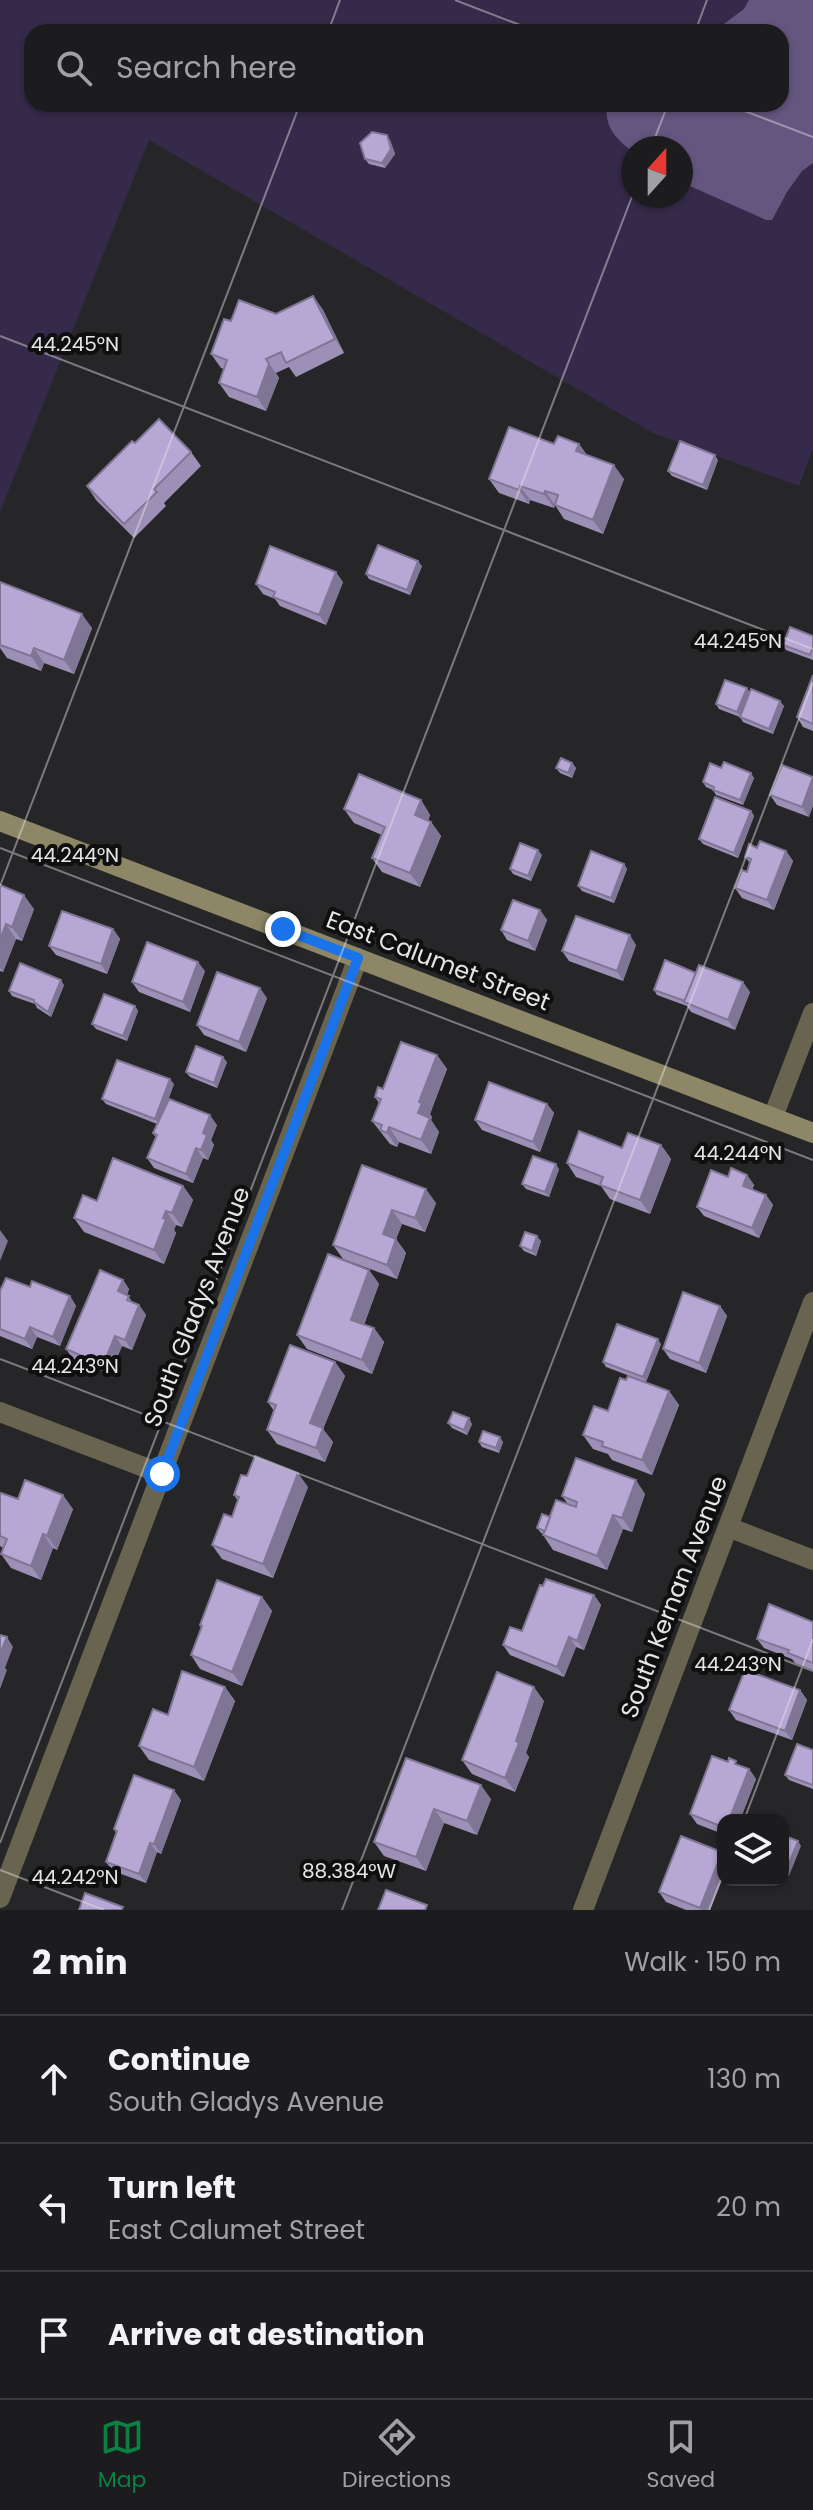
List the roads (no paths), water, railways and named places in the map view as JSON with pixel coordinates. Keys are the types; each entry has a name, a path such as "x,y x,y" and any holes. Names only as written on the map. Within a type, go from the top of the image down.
{"main road":[{"name":"East Calumet Street","path":"0,821 813,1133"}],"street":[{"name":"South Gladys Avenue","path":"0,1898 358,958"},
{"path":"773,1117 813,1013"},
{"name":"South Kernan Avenue","path":"583,1910 813,1302"},
{"path":"0,1412 162,1474"},
{"path":"728,1527 813,1560"}]}
